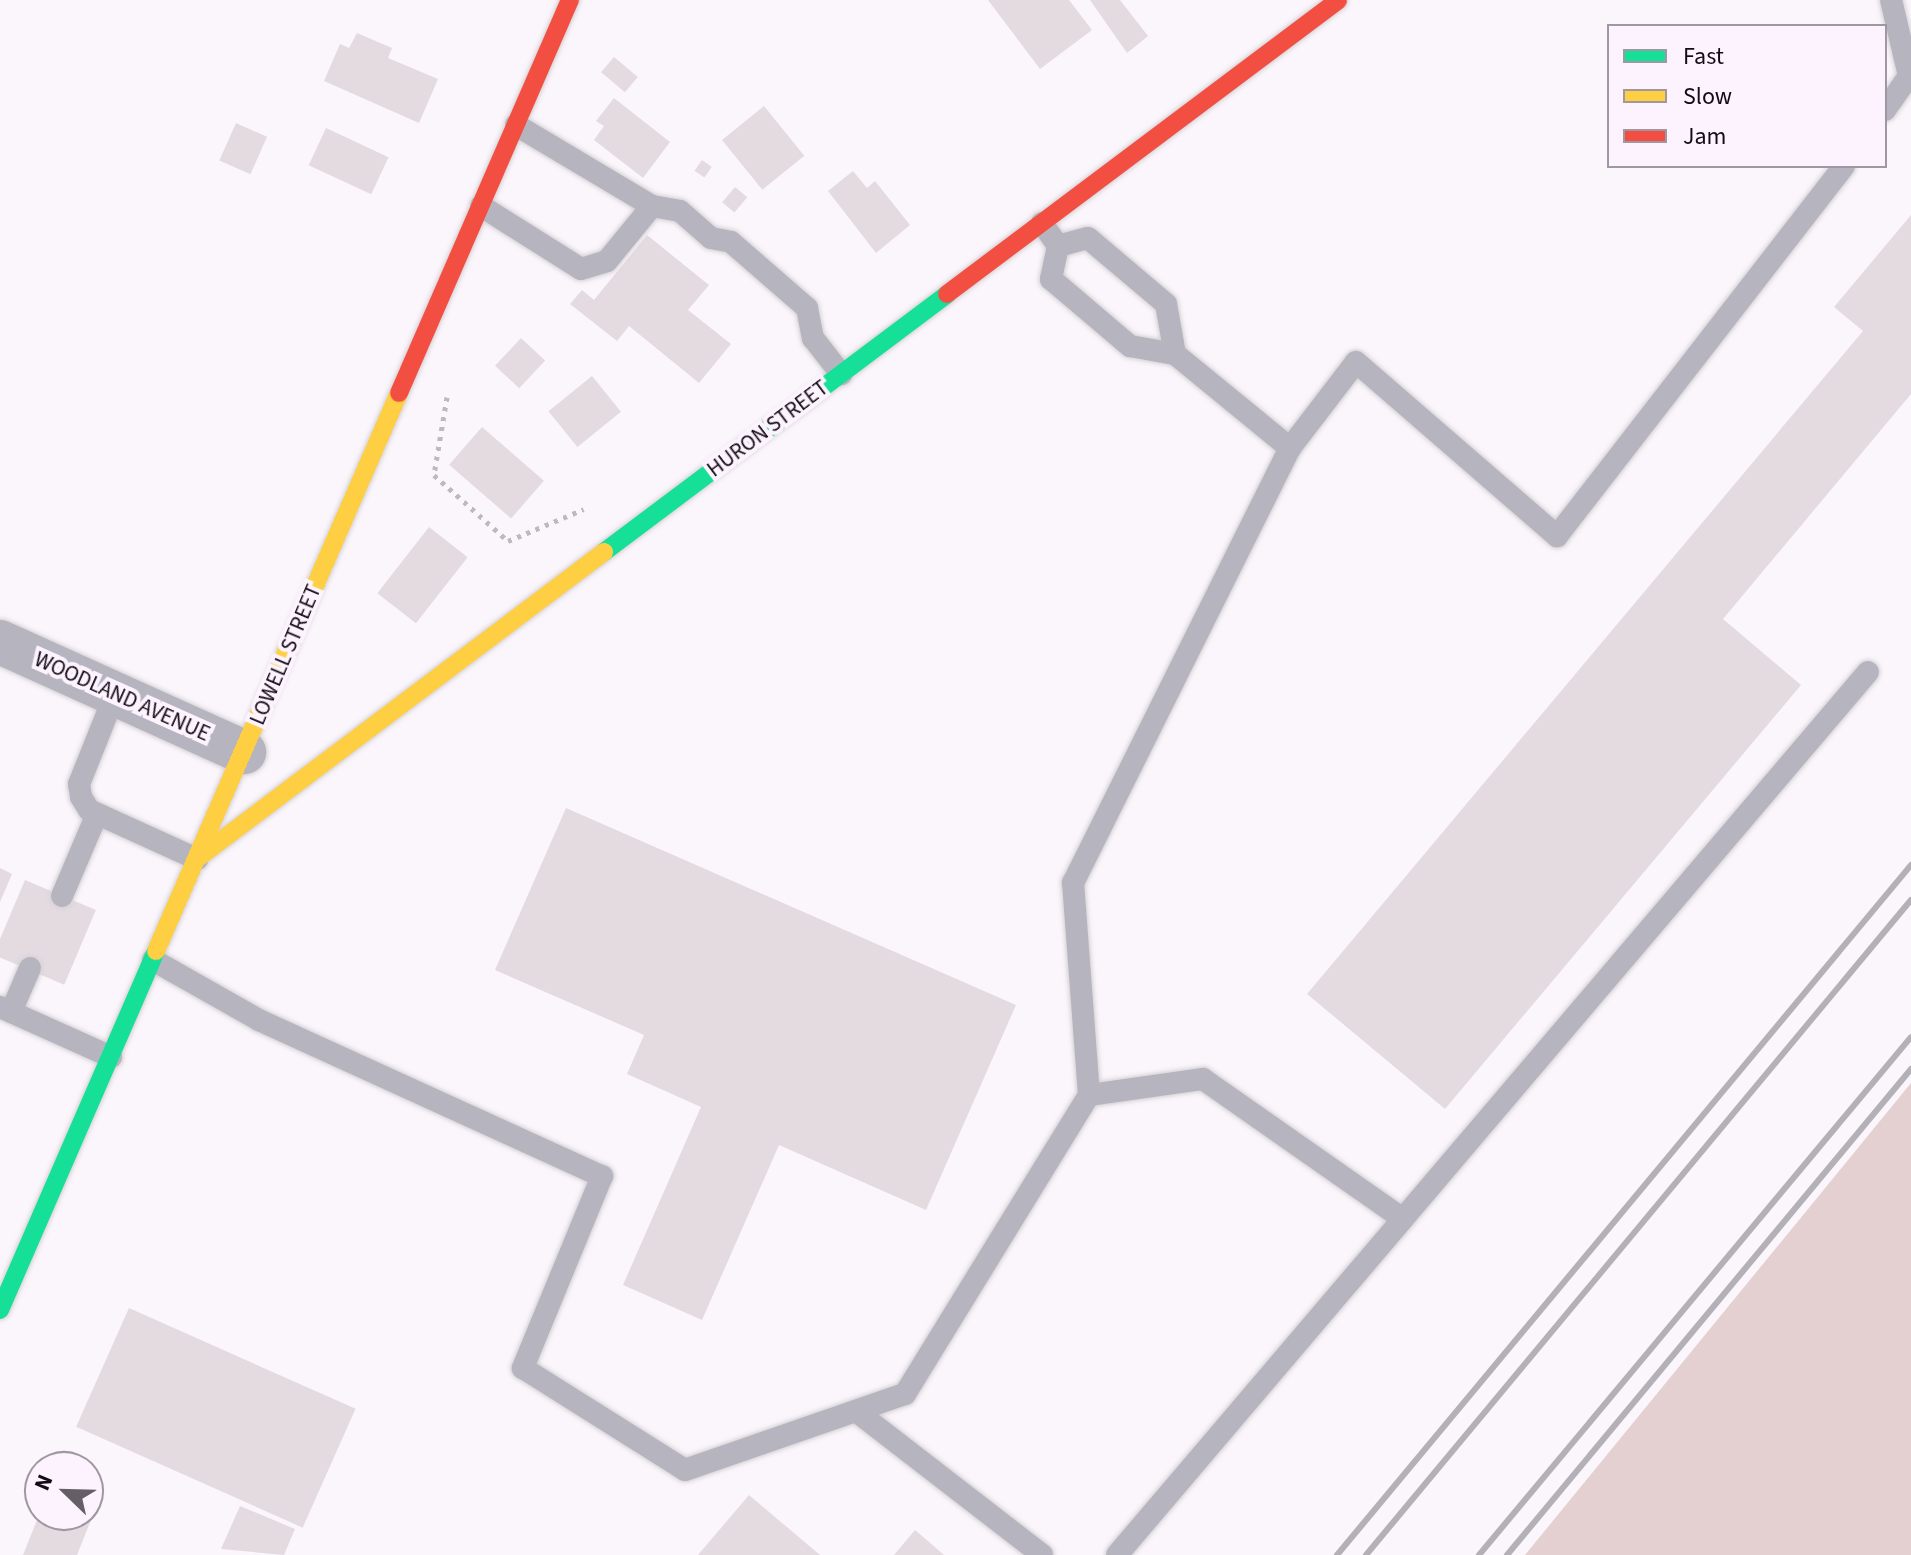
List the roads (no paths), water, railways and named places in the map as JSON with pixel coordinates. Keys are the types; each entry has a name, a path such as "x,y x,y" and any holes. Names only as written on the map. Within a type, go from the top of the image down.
{"street":[{"name":"LOWELL STREET","path":"1,1304 570,0"},
{"name":"HURON STREET","path":"197,859 1338,0"},
{"name":"WOODLAND AVENUE","path":"0,642 244,752"}],"lane":[{"path":"1887,107 1909,76 1891,0"},
{"path":"516,125 652,206 680,211 711,238 731,242 807,308 813,338 841,374"},
{"path":"153,960 259,1020 602,1176 523,1368 685,1470 905,1394 1089,1095 1073,883 1290,448 1356,362 1557,536 1842,168"},
{"path":"481,206 581,269 607,261 652,206"},
{"path":"1042,223 1058,246 1051,279 1130,346 1175,354 1290,448"},
{"path":"1058,246 1088,238 1166,304 1175,354"},
{"path":"1117,1555 1868,672"},
{"path":"115,694 79,784 97,814 197,859"},
{"path":"62,896 97,814"},
{"path":"30,968 6,1009 111,1057"},
{"path":"1089,1095 1203,1079 1403,1219"},
{"path":"856,1411 1042,1555"}],"railway":[{"path":"1337,1555 1911,865"},
{"path":"1366,1555 1911,900"},
{"path":"1479,1555 1911,1037"},
{"path":"1507,1555 1911,1069"}]}
